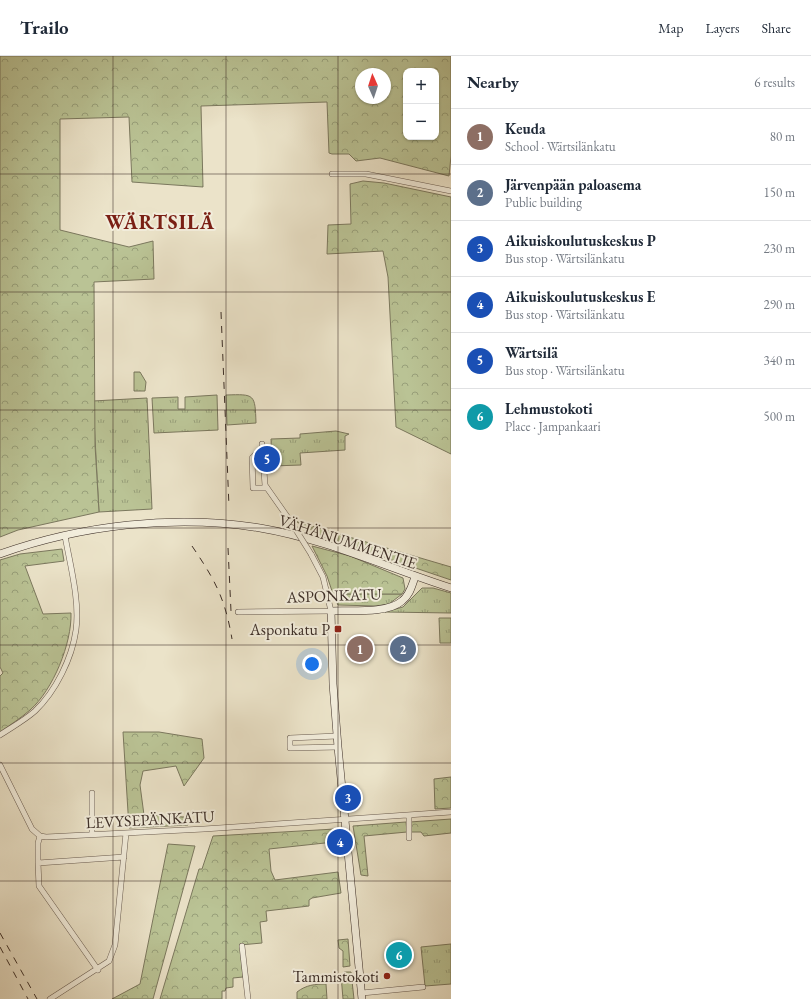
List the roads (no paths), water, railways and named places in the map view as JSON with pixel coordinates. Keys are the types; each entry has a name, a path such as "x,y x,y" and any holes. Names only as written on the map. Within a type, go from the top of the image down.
{"street":[{"path":"332,174 366,174 451,191"},
{"path":"262,444 266,488 291,522 311,554 323,578 331,611 333,684 337,736 362,996 424,987"},
{"path":"262,453 257,453 252,458 253,488 266,488"},
{"name":"VÄHÄNUMMENTIE","path":"0,554 65,536 136,524 215,522 261,528 292,535 350,552 415,577 451,588"},
{"path":"0,735 36,710 59,679 69,656 76,630 76,609 65,536"},
{"name":"ASPONKATU","path":"238,612 377,610 402,602 409,593 415,577"},
{"path":"337,736 290,738 290,748 338,747"},
{"path":"0,765 32,829 40,836 38,843 38,880 42,891 98,970"},
{"path":"92,793 92,835"},
{"name":"LEVYSEPÄNKATU","path":"40,836 57,838 451,812"},
{"path":"409,815 409,838"},
{"path":"50,999 98,970 109,961 115,945 126,833"},
{"path":"38,863 124,857"},
{"path":"242,946 248,999"}],"railway":[{"path":"221,312 229,507"},
{"path":"192,546 207,569 218,590 226,612 232,639"},
{"path":"228,548 231,611"},
{"path":"0,933 37,999"},
{"path":"0,947 28,999"}],"place":[{"name":"Wärtsilä","path":"267,459"},
{"name":"Asponkatu P","path":"338,629"},
{"name":"Keuda","path":"360,649"},
{"name":"Järvenpään paloasema","path":"403,649"},
{"name":"Aikuiskoulutuskeskus P","path":"348,798"},
{"name":"Aikuiskoulutuskeskus E","path":"340,842"},
{"name":"Lehmustokoti","path":"399,955"},
{"name":"Tammistokoti","path":"387,976"}],"district":[{"name":"WÄRTSILÄ","path":"160,222"}]}
